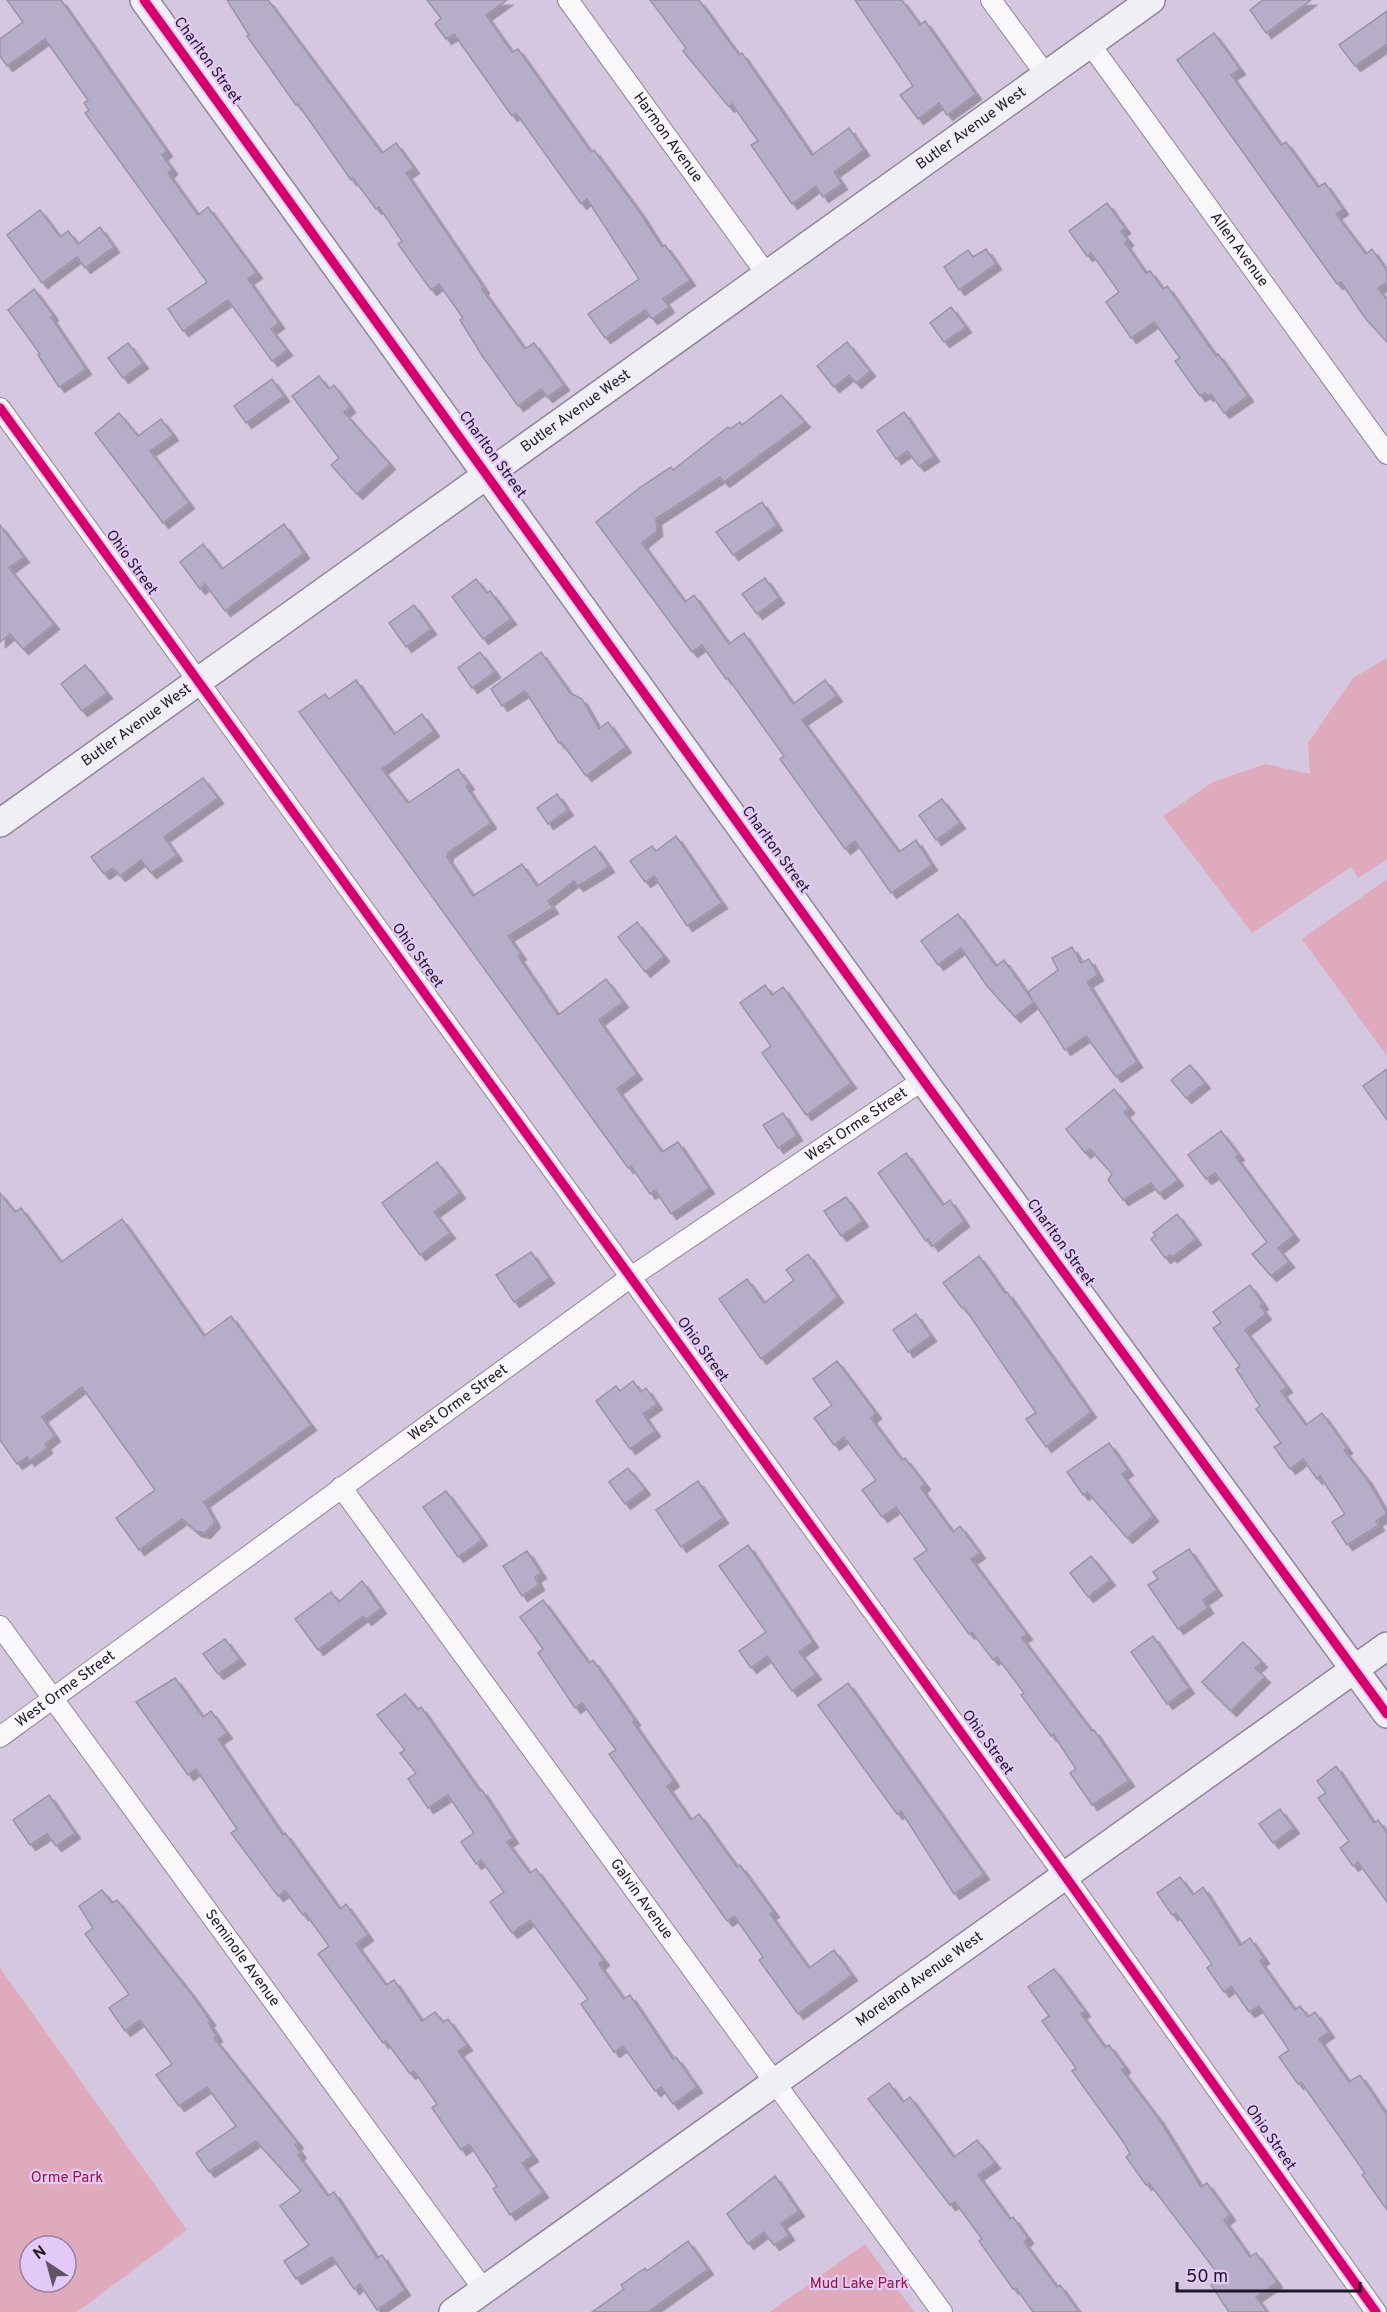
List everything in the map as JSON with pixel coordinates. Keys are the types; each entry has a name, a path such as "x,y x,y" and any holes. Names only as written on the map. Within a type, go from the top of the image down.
{"street":[{"name":"Charlton Street","path":"144,0 488,474 922,1080 1387,1714"},
{"name":"Harmon Avenue","path":"568,0 767,275"},
{"path":"992,0 1046,75"},
{"name":"Butler Avenue West","path":"0,823 1151,0"},
{"name":"Allen Avenue","path":"1090,44 1387,454"},
{"name":"Ohio Street","path":"0,408 1065,1876 1376,2312"},
{"name":"West Orme Street","path":"0,1737 631,1277 922,1080"},
{"name":"Galvin Avenue","path":"341,1487 942,2312"},
{"name":"Seminole Avenue","path":"0,1626 484,2290"},
{"name":"Moreland Avenue West","path":"453,2312 1387,1646"}],"green space":[{"path":"1387,658 1387,859 1358,878 1351,867 1252,933 1163,816 1213,782 1266,764 1310,774 1308,743 1353,678"},
{"path":"1387,879 1387,1056 1302,939"},
{"name":"Orme Park","path":"0,1968 187,2230 77,2312 0,2312"},
{"name":"Mud Lake Park","path":"865,2244 914,2312 770,2312"}],"building":[{"path":"7,0 61,0 167,151 162,155 172,169 168,173 198,215 208,207 257,273 248,279 279,323 271,329 287,350 272,361 228,300 183,331 168,309 207,282 85,113 89,110 84,103 88,100 45,39 7,66 0,56 0,39 23,22"},
{"path":"227,0 268,0 382,153 396,143 414,168 406,173 484,288 482,289 525,349 534,343 564,385 547,397 541,389 518,406 483,357 460,320 463,318 439,284 431,290 398,244 402,241 379,207 376,209 353,178 351,180 247,36 249,35"},
{"path":"427,0 507,0 486,15 512,52 518,49 591,152 594,150 639,211 662,247 665,245 690,280 663,299 669,307 652,319 645,310 605,338 588,314 639,279 587,199 581,204 516,113 512,116 454,34 446,39 435,24 441,18"},
{"path":"650,0 699,0 739,55 742,53 812,155 849,128 864,150 834,172 842,184 823,197 816,186 792,204 751,145 758,141 732,104 729,107 683,51 686,48"},
{"path":"855,0 902,0 920,25 925,21 976,94 947,115 939,103 918,119 900,95 913,86"},
{"path":"1263,0 1311,0 1266,33 1250,10"},
{"path":"1387,11 1387,44 1355,66 1339,45"},
{"path":"1214,33 1240,69 1231,75 1281,145 1286,142 1318,187 1325,183 1343,209 1336,214 1366,254 1372,249 1387,271 1387,282 1378,288 1387,300 1387,342 1365,318 1341,282 1337,284 1177,60"},
{"path":"1107,203 1125,228 1121,231 1128,240 1125,243 1146,273 1150,271 1163,289 1167,286 1216,356 1218,354 1248,396 1224,413 1211,394 1208,396 1205,393 1200,396 1175,361 1180,358 1154,322 1131,338 1106,302 1119,292 1091,253 1087,256 1069,231"},
{"path":"40,210 60,237 68,231 78,244 100,227 114,247 85,268 77,257 42,283 7,235"},
{"path":"986,249 996,264 959,290 944,267 968,250 973,257"},
{"path":"34,289 86,369 59,387 38,355 40,354 8,310"},
{"path":"951,307 966,327 944,342 930,323"},
{"path":"847,342 870,371 856,383 849,375 834,387 817,366"},
{"path":"128,343 143,363 123,378 108,358"},
{"path":"319,376 329,389 334,385 350,407 344,412 390,464 357,494 331,465 339,458 292,396"},
{"path":"272,379 284,396 246,423 234,406"},
{"path":"781,395 805,422 724,482 720,477 656,519 657,531 642,543 685,602 694,595 729,644 744,633 793,704 825,680 837,696 802,720 899,852 916,840 932,865 891,893 855,841 845,849 780,759 784,756 728,678 726,679 702,645 692,652 596,522 642,486 671,467 673,470 728,427 730,429 740,422 742,425"},
{"path":"904,412 934,456 919,466 907,451 896,459 877,431"},
{"path":"119,413 138,436 161,419 173,435 150,451 189,503 163,523 95,433"},
{"path":"762,502 777,525 733,555 716,532"},
{"path":"284,524 304,553 225,611 205,584 200,589 180,562 203,544 222,569"},
{"path":"0,525 24,557 9,568 54,624 23,649 10,634 0,642"},
{"path":"765,578 779,598 757,614 742,594"},
{"path":"476,579 487,593 490,591 511,619 483,639 452,597"},
{"path":"414,605 431,629 406,647 389,623"},
{"path":"480,652 495,672 472,688 458,668"},
{"path":"541,652 570,693 582,699 599,729 608,722 626,747 586,776 561,742 559,743 525,691 502,706 491,689"},
{"path":"85,665 107,693 82,711 61,684"},
{"path":"356,680 394,734 422,714 434,731 382,769 408,803 458,769 469,784 466,786 491,823 448,853 447,857 473,896 522,864 537,886 595,846 609,867 578,886 574,881 548,901 553,908 508,936 521,954 518,956 558,1015 606,979 623,1002 599,1020 637,1074 617,1089 662,1152 678,1142 709,1188 671,1214 655,1190 650,1194 631,1166 628,1168 299,712 325,694 329,699"},
{"path":"203,778 218,798 164,837 177,855 151,873 141,860 120,876 113,868 104,874 91,857"},
{"path":"557,794 568,810 548,824 537,808"},
{"path":"942,799 960,823 936,840 919,815"},
{"path":"676,836 722,903 687,926 654,876 645,882 630,861 652,846 656,851"},
{"path":"958,914 996,966 1004,960 1033,1001 1028,992 1058,970 1052,958 1072,947 1081,963 1089,959 1098,975 1087,982 1137,1062 1116,1077 1086,1036 1065,1050 1034,1002 1015,1017 987,986 961,948 938,965 921,941"},
{"path":"637,922 664,956 645,972 618,937"},
{"path":"765,985 772,995 783,987 851,1083 806,1115 762,1053 771,1046 740,1003"},
{"path":"1190,1065 1205,1083 1186,1098 1171,1080"},
{"path":"1387,1069 1387,1120 1363,1086"},
{"path":"1114,1089 1129,1108 1124,1112 1178,1180 1159,1194 1151,1183 1123,1200 1108,1180 1112,1174 1090,1149 1085,1153 1066,1129"},
{"path":"783,1113 797,1135 778,1148 763,1125"},
{"path":"1221,1131 1239,1155 1236,1157 1294,1235 1278,1248 1289,1262 1271,1276 1252,1254 1267,1242 1215,1173 1206,1179 1188,1155"},
{"path":"906,1153 943,1205 950,1200 964,1221 933,1246 928,1239 926,1241 878,1173"},
{"path":"437,1162 460,1193 434,1212 450,1233 420,1255 382,1203"},
{"path":"0,1193 15,1212 21,1208 61,1262 122,1219 204,1336 231,1316 311,1425 204,1502 215,1522 205,1533 196,1531 182,1519 139,1550 116,1518 155,1490 82,1387 42,1417 55,1436 45,1444 47,1448 29,1461 27,1457 17,1464 0,1440"},
{"path":"846,1197 863,1221 841,1236 824,1211"},
{"path":"1177,1214 1196,1239 1172,1257 1170,1255 1165,1258 1151,1239 1156,1235 1153,1233"},
{"path":"531,1252 549,1278 514,1302 496,1275"},
{"path":"808,1254 838,1297 761,1359 719,1299 747,1279 764,1303 794,1280 786,1270"},
{"path":"979,1256 1091,1412 1046,1447 1026,1419 1036,1413 964,1307 962,1308 943,1283"},
{"path":"1250,1285 1263,1304 1260,1306 1266,1314 1245,1330 1287,1387 1281,1391 1306,1425 1322,1413 1347,1448 1344,1450 1367,1479 1387,1514 1376,1521 1379,1525 1347,1545 1332,1522 1345,1514 1320,1476 1317,1479 1303,1459 1290,1469 1274,1447 1281,1443 1256,1409 1260,1406 1236,1369 1240,1366 1213,1328 1221,1323 1213,1312"},
{"path":"916,1314 931,1336 908,1352 893,1330"},
{"path":"837,1361 876,1413 871,1418 902,1460 905,1458 925,1484 921,1488 953,1532 960,1526 980,1553 971,1559 1027,1634 1022,1638 1092,1731 1094,1730 1129,1781 1092,1805 1070,1773 1076,1769 1053,1734 1051,1736 1021,1695 1024,1693 997,1657 993,1660 972,1632 969,1634 914,1559 927,1550 896,1507 882,1517 862,1490 876,1480 844,1437 834,1445 814,1418 832,1405 813,1379"},
{"path":"633,1381 641,1392 646,1388 657,1404 643,1414 655,1431 630,1449 596,1401 616,1386 620,1391"},
{"path":"1109,1443 1128,1470 1122,1474 1153,1516 1127,1538 1087,1492 1083,1495 1067,1472"},
{"path":"628,1468 645,1489 625,1504 609,1482"},
{"path":"698,1481 723,1518 681,1547 656,1510"},
{"path":"446,1491 482,1540 458,1557 423,1507"},
{"path":"748,1545 813,1642 799,1652 816,1674 792,1691 767,1656 751,1668 739,1651 766,1632 719,1566"},
{"path":"1189,1549 1217,1590 1203,1600 1208,1608 1178,1629 1148,1585 1158,1579 1153,1572"},
{"path":"527,1551 541,1573 535,1577 539,1585 522,1596 503,1566"},
{"path":"1091,1556 1110,1580 1088,1597 1070,1573"},
{"path":"362,1581 381,1608 366,1620 363,1616 318,1650 295,1619 331,1592 339,1602"},
{"path":"543,1600 589,1663 593,1660 635,1720 633,1722 674,1781 667,1786 691,1820 699,1814 737,1867 740,1865 774,1912 770,1914 809,1968 834,1950 852,1975 798,2014 759,1960 763,1957 734,1916 727,1921 609,1754 616,1750 582,1703 575,1708 538,1653 543,1649 520,1617"},
{"path":"1153,1636 1189,1688 1167,1704 1131,1652"},
{"path":"225,1639 240,1659 218,1674 203,1654"},
{"path":"1243,1642 1262,1662 1255,1668 1265,1677 1231,1711 1202,1682"},
{"path":"175,1678 203,1717 211,1711 227,1733 218,1739 283,1835 285,1833 340,1909 346,1904 368,1935 356,1944 386,1985 394,1980 422,2021 435,2012 443,2022 448,2019 467,2045 458,2051 533,2156 522,2163 543,2192 510,2215 493,2189 497,2186 469,2144 461,2150 432,2108 437,2104 414,2071 410,2074 386,2041 383,2043 318,1954 329,1946 305,1913 303,1915 285,1891 278,1896 231,1833 237,1829 196,1769 188,1775 136,1702"},
{"path":"848,1683 984,1874 954,1894 901,1811 897,1814 818,1705"},
{"path":"405,1694 418,1710 421,1707 480,1791 482,1790 513,1838 507,1842 530,1873 536,1869 604,1960 599,1964 624,1999 630,1995 673,2059 676,2057 697,2087 673,2104 661,2087 655,2091 623,2046 614,2052 581,2004 588,1999 530,1920 512,1933 490,1902 504,1892 481,1860 476,1864 461,1842 474,1833 448,1795 428,1808 408,1779 416,1773 400,1753 405,1750 377,1715"},
{"path":"1336,1766 1374,1823 1378,1820 1387,1833 1387,1902 1358,1862 1353,1866 1340,1848 1349,1841 1318,1798 1326,1793 1317,1781"},
{"path":"49,1795 75,1833 56,1846 47,1834 30,1845 13,1820"},
{"path":"1280,1809 1294,1828 1273,1843 1259,1824"},
{"path":"1180,1877 1193,1895 1203,1887 1240,1945 1250,1938 1264,1958 1260,1961 1295,2010 1300,2006 1308,2017 1315,2012 1329,2032 1319,2039 1349,2082 1360,2075 1387,2115 1387,2210 1362,2175 1365,2173 1301,2082 1298,2084 1279,2057 1289,2050 1259,2006 1249,2012 1231,1986 1224,1992 1207,1968 1212,1964 1176,1913 1172,1915 1157,1893"},
{"path":"102,1890 112,1903 117,1900 190,1992 210,2020 208,2022 217,2036 214,2038 298,2143 295,2145 301,2153 298,2155 328,2196 334,2192 377,2258 382,2255 405,2290 377,2310 360,2284 354,2289 332,2257 296,2279 284,2261 309,2245 280,2206 301,2191 256,2141 209,2172 196,2153 236,2126 207,2087 179,2106 156,2075 172,2064 140,2020 125,2031 109,2008 129,1994 85,1934 93,1928 79,1906"},
{"path":"1054,1969 1085,2011 1081,2014 1105,2047 1109,2045 1125,2067 1122,2070 1159,2119 1201,2187 1207,2183 1230,2215 1224,2220 1250,2257 1256,2253 1277,2282 1256,2297 1267,2312 1229,2312 1211,2285 1221,2278 1149,2183 1146,2185 1126,2157 1130,2154 1124,2143 1072,2071 1076,2068 1042,2021 1049,2016 1028,1987"},
{"path":"889,2083 903,2102 910,2097 954,2157 977,2140 995,2163 978,2175 1010,2219 1013,2217 1028,2238 1024,2242 1057,2287 1060,2285 1079,2312 1033,2312 1016,2288 1013,2289 979,2241 982,2239 955,2202 950,2205 868,2099"},
{"path":"775,2176 799,2211 781,2223 789,2235 774,2245 764,2232 748,2244 727,2214"},
{"path":"688,2241 708,2269 648,2312 592,2312 624,2289 621,2285 645,2268 647,2271"}],"cycle path":[{"path":"144,0 923,1080 1387,1714"},
{"path":"0,408 1065,1876 1376,2312"}]}
